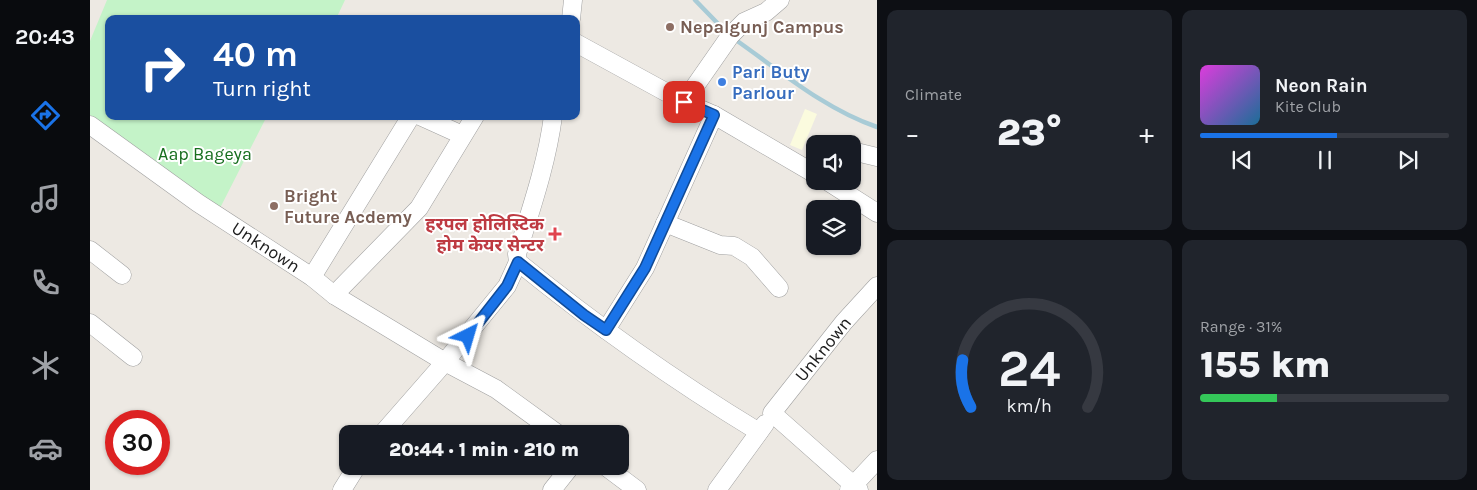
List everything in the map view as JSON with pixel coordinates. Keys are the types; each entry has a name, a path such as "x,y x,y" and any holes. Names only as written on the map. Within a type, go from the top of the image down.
{"street":[{"path":"572,15 573,0"},
{"path":"684,102 730,36 744,22 766,12 780,0"},
{"path":"580,46 684,102 714,115 806,169"},
{"path":"606,330 645,268 714,115"},
{"path":"312,276 409,120"},
{"path":"429,120 462,135"},
{"path":"334,295 419,208 472,120"},
{"path":"390,425 445,362 507,286 518,262 517,254 537,190 552,120"},
{"name":"Unknown","path":"90,125 198,203 312,276 334,295 445,362 496,389 546,425"},
{"path":"861,153 877,157"},
{"path":"840,190 877,213"},
{"path":"665,223 720,245 734,246 752,257 779,288"},
{"path":"90,250 122,275"},
{"path":"518,262 584,315 709,402 759,432"},
{"name":"Unknown","path":"716,490 772,413 844,322 877,286"},
{"path":"90,323 133,357"},
{"path":"772,413 854,488 877,460"},
{"path":"342,490 351,475"},
{"path":"552,490 564,475"},
{"path":"617,475 637,490"}],"shaded area":[{"path":"805,109 817,114 808,135 806,135 802,150 790,145"}],"green space":[{"name":"Aap Bageya","path":"107,0 345,0 338,15 105,15 105,120 265,120 218,212 90,115 90,41"}],"waterway":[{"path":"695,0 727,33"},
{"path":"733,38 820,99 857,119 877,127"}],"place":[{"name":"Nepalgunj Campus","path":"670,27"},
{"name":"Pari Buty Parlour","path":"722,82"},
{"name":"Bright Future Acdemy","path":"274,206"},
{"name":"हरपल होलिस्टिक होम केयर सेन्टर","path":"555,234"}],"route":[{"path":"468,336 507,286 518,262 592,322 606,330 645,268 714,115 684,102"}]}
